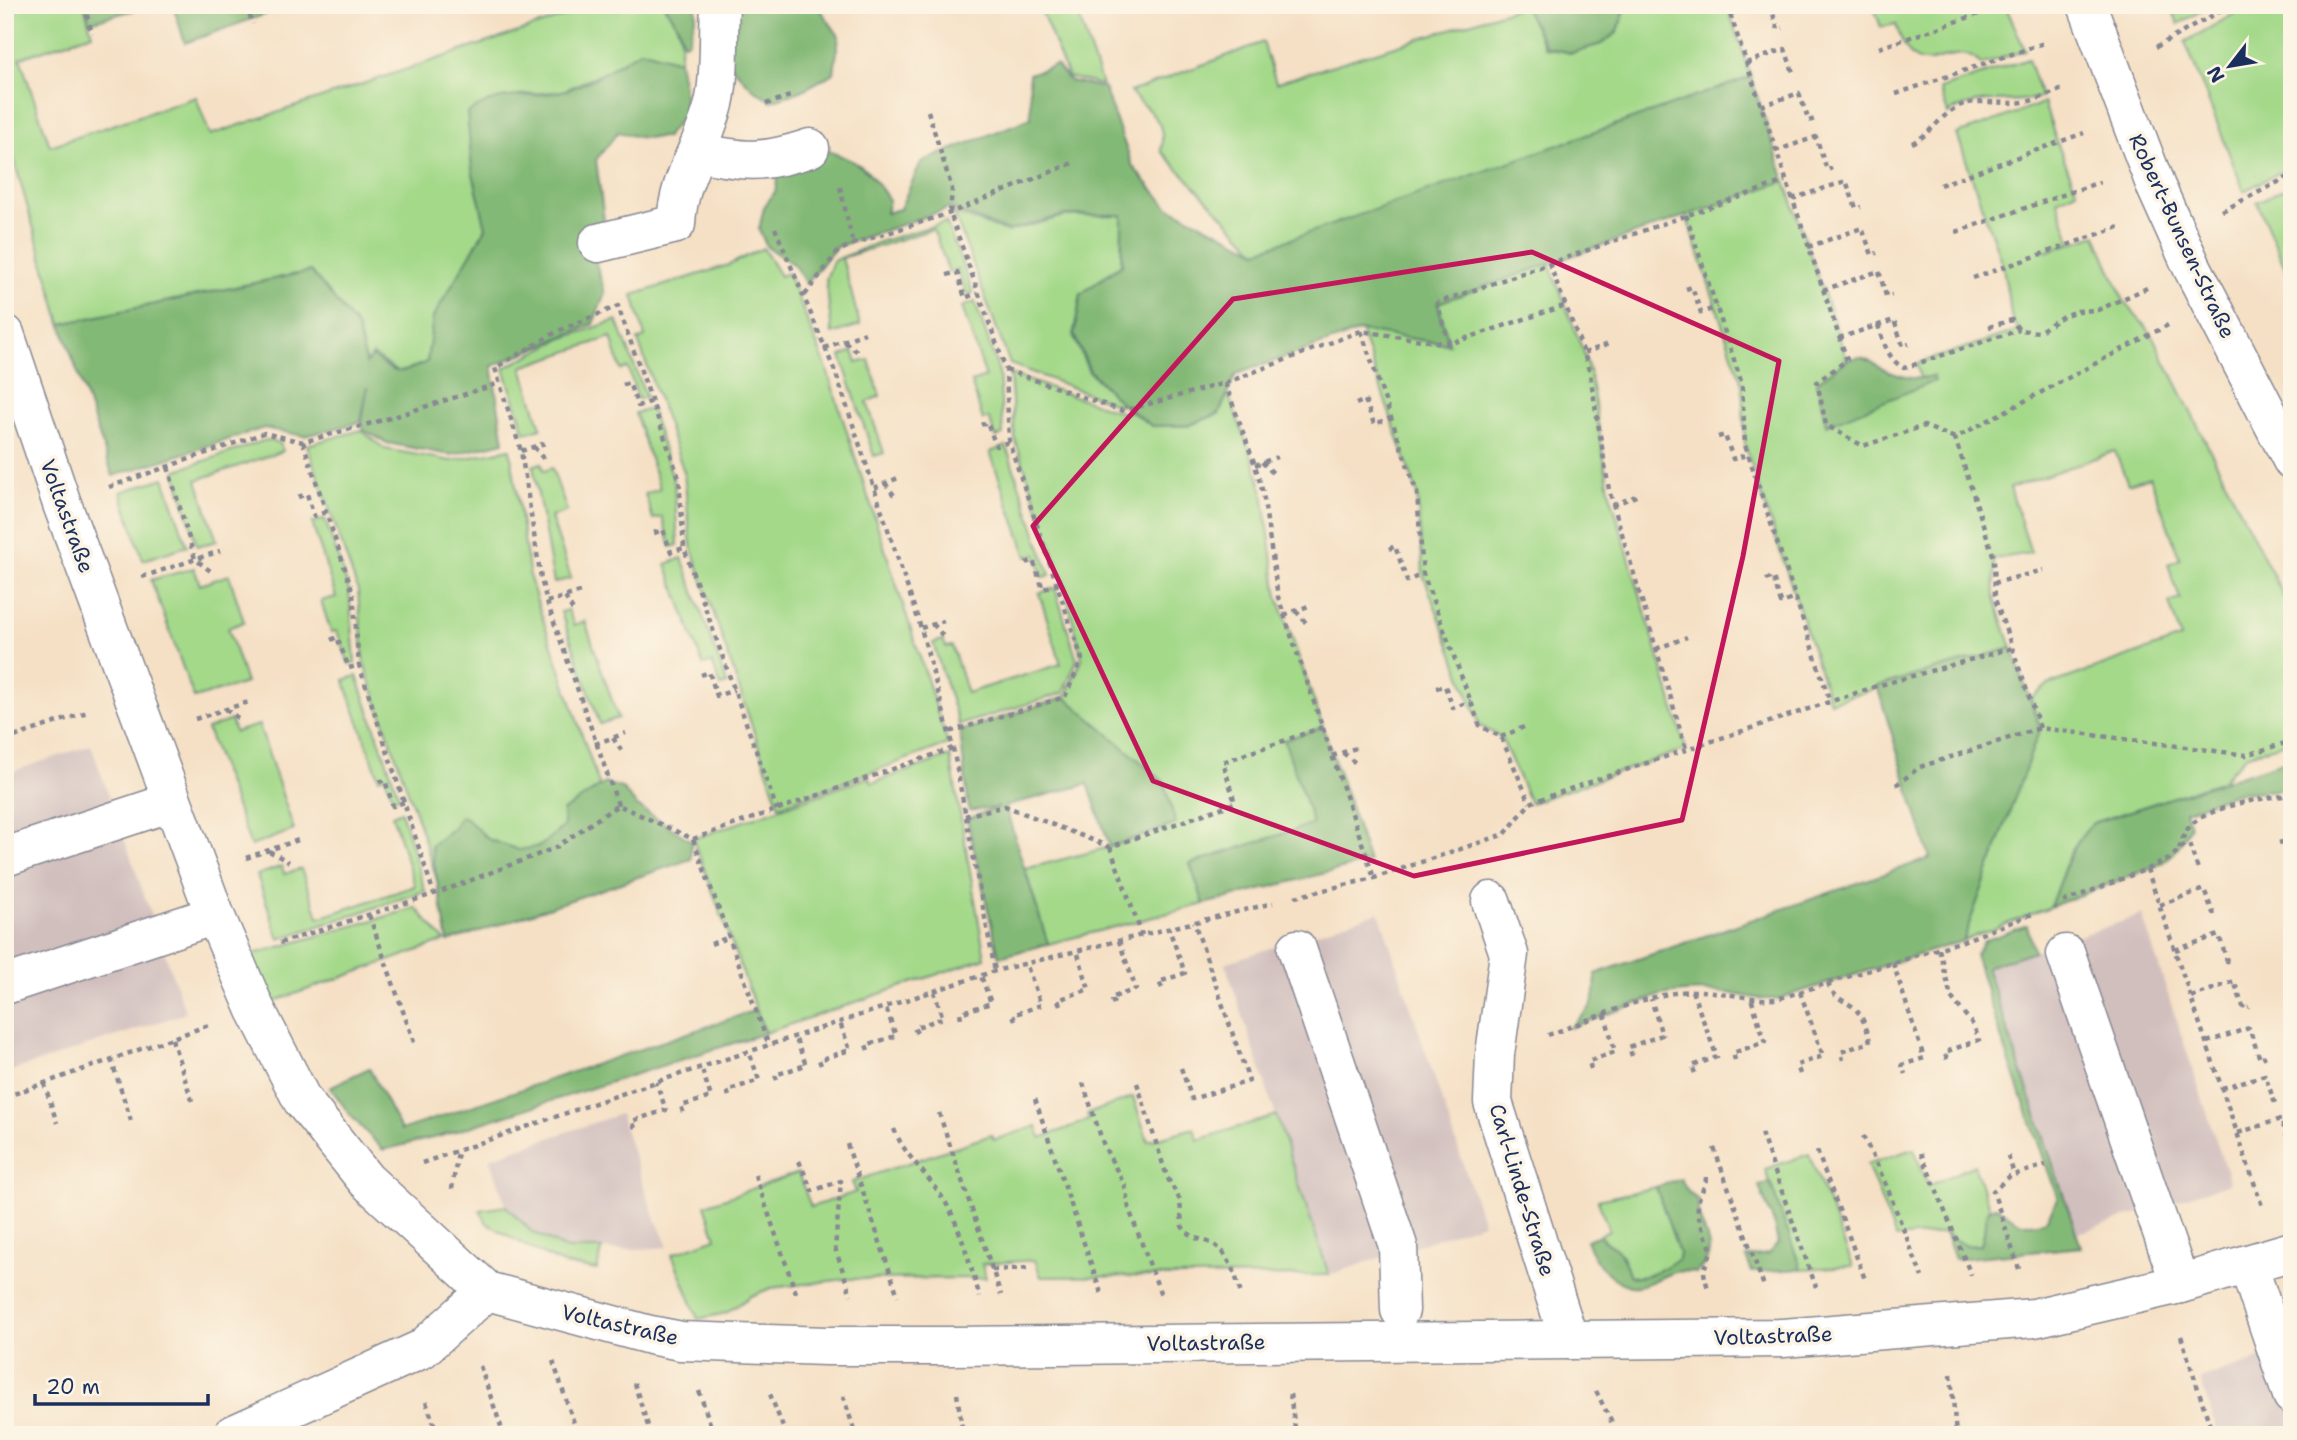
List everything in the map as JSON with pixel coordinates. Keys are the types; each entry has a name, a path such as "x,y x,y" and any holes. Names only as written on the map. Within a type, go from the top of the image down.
{"street":[{"path":"598,243 676,224 679,196 716,93 720,5"},
{"name":"Robert-Bunsen-Straße","path":"2087,5 2110,72 2177,234 2292,460"},
{"path":"696,152 746,161 778,158 810,148"},
{"name":"Voltastraße","path":"5,334 62,504 172,802 215,915 255,1008 302,1100 366,1180 475,1303 533,1304 669,1340 752,1344 950,1346 1783,1338 2034,1318 2180,1284 2273,1257"},
{"path":"5,857 172,802"},
{"name":"Carl-Linde-Straße","path":"1491,901 1509,954 1495,1055 1493,1102 1569,1340"},
{"path":"5,985 215,915"},
{"path":"1297,949 1398,1246 1400,1310"},
{"path":"2066,954 2180,1284"},
{"path":"2273,1257 2292,1395"},
{"path":"232,1435 422,1349 475,1303"}],"path":[{"path":"85,5 92,34"},
{"path":"246,5 253,24"},
{"path":"1727,5 1847,360 1817,382 1826,425 1863,446 1924,426 1955,438 2210,302"},
{"path":"1730,14 1755,5"},
{"path":"1770,5 1778,30 1783,28"},
{"path":"1879,48 2005,5"},
{"path":"2110,72 2231,5"},
{"path":"1746,63 1785,50 1793,72 1797,71"},
{"path":"1896,94 2025,50"},
{"path":"1761,106 1799,93 1809,121 1815,119"},
{"path":"762,106 790,96"},
{"path":"1912,143 1964,104 2023,102 2042,96"},
{"path":"928,111 952,189 950,213 1006,370 1009,442 1059,584 1082,659 1065,697 949,732"},
{"path":"1775,151 1815,137 1827,170 1832,168"},
{"path":"1940,185 2057,143"},
{"path":"804,296 838,251 950,213 1073,163"},
{"path":"2177,234 2292,175"},
{"path":"838,178 853,244"},
{"path":"1449,344 1437,303 1785,181"},
{"path":"1792,199 1846,181 1856,208 1861,207"},
{"path":"1956,232 2077,191"},
{"path":"1686,215 1742,384 1745,445 1830,702"},
{"path":"775,228 836,374 921,628 953,748 995,971"},
{"path":"1808,247 1862,228 1872,255 1877,253"},
{"path":"1973,278 2096,235"},
{"path":"1549,263 1584,354 1613,505 1686,749"},
{"path":"1823,290 1879,271 1886,296 1892,295"},
{"path":"947,275 957,272 965,298 977,293"},
{"path":"1686,289 1692,287 1701,313 1717,307"},
{"path":"1878,325 1891,356 1904,368 2019,330 2039,332 2052,326 2063,316 2098,310 2123,299"},
{"path":"1006,370 1123,411 1225,383 1361,331 1449,344 1567,305"},
{"path":"777,810 684,548 679,478 618,306 558,331 495,368 521,451 547,602 618,804 693,839 777,810 953,748"},
{"path":"1839,338 1894,320 1903,346 1909,344"},
{"path":"1989,327 2012,320 2019,330"},
{"path":"1361,331 1417,493 1423,574 1480,726 1501,737 1530,803"},
{"path":"824,348 865,334"},
{"path":"845,341 859,352"},
{"path":"1584,354 1609,344"},
{"path":"62,504 264,433 303,442 500,383"},
{"path":"623,385 629,383 638,406 653,401"},
{"path":"1225,383 1263,493 1278,597 1374,878"},
{"path":"1356,404 1366,400 1374,424 1391,418"},
{"path":"981,425 987,422 996,446 1009,442"},
{"path":"1718,437 1725,435 1733,459 1749,454"},
{"path":"1955,438 1994,558 1995,599 2040,728"},
{"path":"303,442 353,593 359,665 434,894"},
{"path":"521,451 548,442"},
{"path":"534,447 545,462"},
{"path":"1255,465 1277,457"},
{"path":"1262,462 1275,475"},
{"path":"168,467 195,559 213,573"},
{"path":"874,488 898,478"},
{"path":"885,483 896,498"},
{"path":"298,497 307,494 313,516 326,512"},
{"path":"1613,505 1641,494"},
{"path":"654,533 663,530 671,552 684,548"},
{"path":"1389,549 1395,546 1407,581 1423,574"},
{"path":"95,594 220,551"},
{"path":"1026,564 1033,561 1044,589 1059,584"},
{"path":"1994,583 2044,570"},
{"path":"1766,580 1773,578 1781,603 1796,598"},
{"path":"547,602 580,592"},
{"path":"565,597 574,611"},
{"path":"1284,615 1311,605"},
{"path":"1296,611 1307,624"},
{"path":"921,628 944,621"},
{"path":"933,624 944,637"},
{"path":"331,640 337,637 349,668 359,665"},
{"path":"1656,649 1687,637"},
{"path":"366,1180 458,1152 656,1082 995,971 1374,878 1506,834 1530,803 1830,702 2012,648"},
{"path":"701,676 709,673 717,696 734,690"},
{"path":"1436,688 1445,686 1452,708 1471,701"},
{"path":"5,740 133,696"},
{"path":"243,704 252,701"},
{"path":"226,709 239,719"},
{"path":"965,816 1005,806 1110,847 1235,803 1223,762 1322,727"},
{"path":"1501,737 1524,727"},
{"path":"1896,785 1920,767 2040,728 2246,755 2292,741"},
{"path":"595,744 626,733"},
{"path":"613,738 623,753"},
{"path":"1332,756 1359,747"},
{"path":"1343,753 1357,764"},
{"path":"379,782 385,780 393,806 405,802"},
{"path":"2179,849 2190,826 2223,809 2274,796 2288,796 2292,801"},
{"path":"234,957 434,894 555,848 618,804"},
{"path":"693,839 769,1046"},
{"path":"2279,843 2292,839"},
{"path":"288,844 298,840"},
{"path":"2062,902 2169,859 2189,844 2198,869 2201,867"},
{"path":"1110,847 1142,935"},
{"path":"269,850 289,862"},
{"path":"2147,869 2238,1133 2273,1257"},
{"path":"2160,905 2204,889 2213,913 2217,912"},
{"path":"1495,1055 1676,992 1729,993 1751,998 1777,999 1939,948 2038,912"},
{"path":"369,915 415,1045"},
{"path":"1181,1068 1192,1099 1249,1081 1194,922"},
{"path":"1162,988 1159,982 1185,974 1169,929"},
{"path":"2175,950 2219,935 2227,961 2233,960"},
{"path":"711,944 729,937"},
{"path":"1114,1004 1111,998 1136,989 1118,941"},
{"path":"1939,948 1951,997 1974,1026 1979,1040 1945,1052 1947,1060"},
{"path":"1060,1005 1058,1000 1089,989 1077,951"},
{"path":"1893,962 1924,1058 1902,1065 1905,1074"},
{"path":"1015,1020 1013,1015 1041,1005 1026,963"},
{"path":"961,1018 960,1013 991,1003 981,976"},
{"path":"2191,997 2234,981 2244,1009 2249,1007"},
{"path":"1828,983 1839,1000 1857,1011 1870,1042 1841,1052 1843,1060"},
{"path":"1692,991 1717,1057 1692,1066 1695,1073"},
{"path":"917,1033 915,1028 943,1018 933,992"},
{"path":"1800,992 1823,1056 1797,1065 1800,1074"},
{"path":"1735,1060 1733,1053 1765,1042 1751,998"},
{"path":"1632,1056 1629,1046 1662,1035 1651,999"},
{"path":"5,1097 255,1008"},
{"path":"868,1050 866,1045 896,1036 886,1008"},
{"path":"1591,1069 1588,1060 1615,1052 1605,1015"},
{"path":"821,1065 819,1060 850,1050 840,1023"},
{"path":"2207,1042 2249,1028 2260,1059 2266,1056"},
{"path":"172,1038 193,1104"},
{"path":"777,1080 775,1075 806,1065 795,1038"},
{"path":"729,1096 727,1091 759,1080 749,1052"},
{"path":"111,1059 132,1124"},
{"path":"683,1112 681,1106 711,1097 701,1067"},
{"path":"2222,1088 2265,1076 2274,1101 2281,1099"},
{"path":"635,1128 632,1121 666,1110 656,1082"},
{"path":"44,1083 57,1123"},
{"path":"1083,1083 1104,1146 1125,1186 1129,1209 1154,1277"},
{"path":"1137,1083 1167,1177 1180,1200 1182,1226 1186,1232 1214,1244 1223,1252 1235,1276"},
{"path":"1035,1098 1096,1277"},
{"path":"939,1113 995,1278"},
{"path":"2238,1133 2281,1119 2290,1145 2292,1144"},
{"path":"894,1129 909,1157 944,1200 974,1278"},
{"path":"1761,1133 1810,1269"},
{"path":"1863,1136 1885,1182 1916,1263"},
{"path":"847,1144 893,1279"},
{"path":"1713,1148 1758,1272"},
{"path":"1817,1152 1860,1266"},
{"path":"1921,1153 1965,1259"},
{"path":"2008,1156 2014,1174"},
{"path":"799,1161 812,1191 841,1181 835,1248 846,1279"},
{"path":"2014,1255 1993,1191 2010,1175 2046,1165"},
{"path":"755,1175 793,1285"},
{"path":"1703,1273 1704,1264 1711,1253 1698,1213 1698,1200 1706,1184 1706,1177"},
{"path":"992,1270 1029,1268"},
{"path":"475,1303 504,1435"},
{"path":"533,1304 578,1435"},
{"path":"1948,1325 1956,1435"},
{"path":"2183,1342 2213,1435"}],"highlighted area":[{"path":"1532,252 1779,361 1743,556 1682,820 1414,876 1153,781 1033,526 1233,299"}],"shaded area":[{"path":"91,745 186,1013 5,1073 5,774"},
{"path":"1379,912 1483,1223 1329,1275 1225,963"},
{"path":"2142,915 2230,1183 2075,1234 1986,967"},
{"path":"620,1114 652,1210 668,1247 624,1250 566,1249 532,1232 506,1206 490,1158"},
{"path":"2292,1348 2292,1435 2219,1435 2200,1379"}],"green space":[{"path":"5,5 84,5 92,34 20,58 50,146 196,97 210,135 599,5 663,5 679,31 680,52 679,61 641,50 605,72 563,91 519,95 472,169 486,228 434,317 427,362 399,373 373,355 367,364 357,327 311,271 61,324 5,128"},
{"path":"85,5 153,5 89,22"},
{"path":"173,5 291,5 185,43"},
{"path":"665,5 696,5 696,15 688,42 683,43 679,28"},
{"path":"731,5 817,5 839,36 834,73 801,91 771,101 752,88 722,56"},
{"path":"1039,5 1075,5 1102,85 1068,77"},
{"path":"1627,5 1727,5 1751,77 1257,252 1161,151 1162,131 1159,124 1130,92 1263,42 1276,83 1524,6 1545,48 1571,53 1601,44 1617,33"},
{"path":"1627,5 1616,33 1601,44 1571,53 1546,47 1524,7"},
{"path":"1873,5 2005,5 2025,50 1981,65 1970,56 1959,54 1925,61 1915,58 1905,46 1896,24 1881,27"},
{"path":"2171,5 2211,5 2178,24"},
{"path":"2250,5 2280,5 2286,13 2292,13 2292,109 2287,112 2285,133 2292,151 2292,166 2244,191 2185,42"},
{"path":"641,50 679,61 684,89 684,114 666,137 643,138 618,132 596,160 604,220 588,237 605,293 593,324 492,366 504,442 451,455 387,443 364,430 362,422 367,387 361,422 304,436 264,428 113,476 61,324 311,271 357,327 366,364 372,356 393,370 404,371 427,362 433,317 486,228 472,169 467,113 503,98 549,94 572,88 603,74"},
{"path":"2028,59 2041,97 1970,104 1948,114 1940,89"},
{"path":"1056,65 1070,81 1104,88 1133,167 1168,207 1257,251 1751,77 1785,181 1438,303 1449,344 1361,331 1236,374 1219,413 1189,425 1152,426 1122,404 1090,371 1074,335 1081,294 1122,265 1122,215 1065,215 1007,231 950,208 836,247 806,284 794,265 767,247 759,230 764,207 775,192 780,165 820,148 853,161 867,172 889,200 886,213 900,209 921,162 1031,118 1029,74"},
{"path":"2044,103 2077,191 2057,200 2071,243 2045,252 2096,235 2123,299 2151,333 2292,613 2292,741 2246,755 2222,781 2093,823 2070,852 2050,907 1963,941 2040,728 2031,698 2048,685 2181,638 2169,603 2180,599 2168,564 2180,559 2150,477 2128,484 2115,451 2010,488 2031,553 1994,559 1995,599 2012,648 1830,702 1745,445 1742,384 1686,215 1785,181 1847,360 1817,382 1827,425 1933,376 1921,379 1916,364 2019,330 2012,320 2003,267 1957,134"},
{"path":"2292,185 2292,284 2257,202"},
{"path":"954,213 1007,232 1065,216 1122,215 1121,264 1081,294 1073,336 1089,372 1122,404 1118,405 1010,364"},
{"path":"946,222 973,293 967,295 957,269 949,272 933,229 842,258 860,325 832,334 826,279 833,261 879,242"},
{"path":"763,248 780,276 788,273 826,367 948,744 779,806 691,546 684,472 638,340 645,337 633,295 729,265"},
{"path":"1549,263 1590,374 1609,490 1686,749 1530,803 1501,737 1480,726 1423,574 1417,493 1361,331 1448,344 1437,303"},
{"path":"975,302 999,372 1003,435 996,437 989,418 983,420 971,382 986,377 962,307"},
{"path":"617,320 646,397 638,399 628,368 621,370 611,337 522,367 541,428 525,433 504,368 561,339"},
{"path":"853,351 857,363 869,360 880,396 867,402 884,453 874,456 841,356"},
{"path":"1858,357 1895,374 1914,378 1933,376 1935,381 1826,425 1817,382 1847,360"},
{"path":"1010,374 1123,413 1130,411 1152,426 1188,426 1219,414 1228,394 1263,493 1278,597 1323,727 1285,741 1313,824 1190,864 1204,904 1048,944 1025,869 1110,847 1175,824 1164,782 1065,697 1082,659 1064,583 1015,439"},
{"path":"651,409 674,482 678,545 671,547 662,517 653,519 645,494 660,489 635,413"},
{"path":"361,430 385,449 451,461 510,449 530,578 631,879 455,939 422,832 364,663 358,591 307,445"},
{"path":"266,440 280,443 283,451 197,480 217,541 197,546 175,471"},
{"path":"1006,446 1050,575 1043,577 1036,554 1027,557 990,452"},
{"path":"541,463 544,471 552,468 567,511 551,517 571,578 554,583 533,466"},
{"path":"164,478 187,546 143,560 121,492"},
{"path":"325,519 349,590 355,663 349,664 337,631 331,632 321,601 336,597 312,523"},
{"path":"682,558 727,684 721,686 712,663 703,665 666,564"},
{"path":"194,568 200,585 229,575 244,622 228,628 246,683 194,698 151,580"},
{"path":"1055,588 1077,660 1063,693 959,725 933,643 943,640 946,647 952,646 967,693 1061,664 1039,593"},
{"path":"568,610 574,625 585,621 618,718 600,724 561,612"},
{"path":"2012,648 2040,728 1963,941 1777,999 1711,991 1661,995 1569,1028 1594,999 1595,974 1930,858 1877,686"},
{"path":"357,676 399,797 393,799 385,776 379,778 344,680"},
{"path":"1065,697 1164,782 1176,824 1110,847 1088,784 1005,806 1048,944 999,957 967,819 1000,807 969,811 960,731"},
{"path":"231,720 235,732 259,725 294,830 251,846 207,729"},
{"path":"1323,727 1369,862 1204,904 1190,864 1313,824 1284,740"},
{"path":"950,756 985,958 765,1033 693,839 869,777 872,783"},
{"path":"2292,759 2292,789 2236,793 2185,811 2190,826 2169,858 2156,866 2050,907 2072,852 2093,823"},
{"path":"605,783 622,788 636,805 691,841 691,859 448,942 431,846 453,828 460,816 466,818 488,839 519,850 540,846 564,826 563,811"},
{"path":"401,811 425,891 279,939 257,875 282,866 284,874 301,869 319,918 415,886 392,815"},
{"path":"416,908 445,941 255,1008 237,959"},
{"path":"2027,925 2034,951 1986,967 2081,1247 1955,1259 1945,1233 1965,1246 1981,1245 1988,1210 1997,1206 2019,1222 2037,1223 2045,1221 2058,1199 1997,1026 1975,954 1984,941"},
{"path":"756,1010 765,1033 441,1136 383,1150 351,1116 330,1087 369,1068 401,1130"},
{"path":"1133,1097 1148,1141 1194,1128 1198,1140 1276,1115 1329,1275 1041,1277 1035,1260 982,1264 986,1278 846,1279 771,1288 751,1296 726,1313 698,1319 672,1254 716,1238 705,1205 798,1173 811,1207 856,1192 852,1182 991,1135 994,1140 1037,1126 1041,1138 1089,1120 1087,1114"},
{"path":"1914,1149 1928,1186 1974,1165 1990,1209 1981,1245 1965,1246 1945,1233 1896,1238 1867,1164"},
{"path":"1809,1154 1853,1266 1801,1269 1765,1169"},
{"path":"1681,1179 1688,1192 1698,1200 1698,1211 1709,1246 1705,1263 1696,1273 1672,1273 1643,1285 1623,1283 1610,1275 1590,1250 1586,1240 1600,1235 1620,1253 1630,1276 1649,1275 1678,1259 1679,1253 1656,1187"},
{"path":"1770,1182 1801,1269 1752,1272 1746,1257 1768,1254 1778,1243 1773,1221 1759,1186"},
{"path":"1656,1187 1679,1253 1678,1259 1649,1275 1630,1276 1620,1253 1600,1235 1609,1231 1598,1200"},
{"path":"506,1206 532,1232 566,1249 602,1249 597,1270 563,1264 526,1246 487,1223 480,1210"}]}
